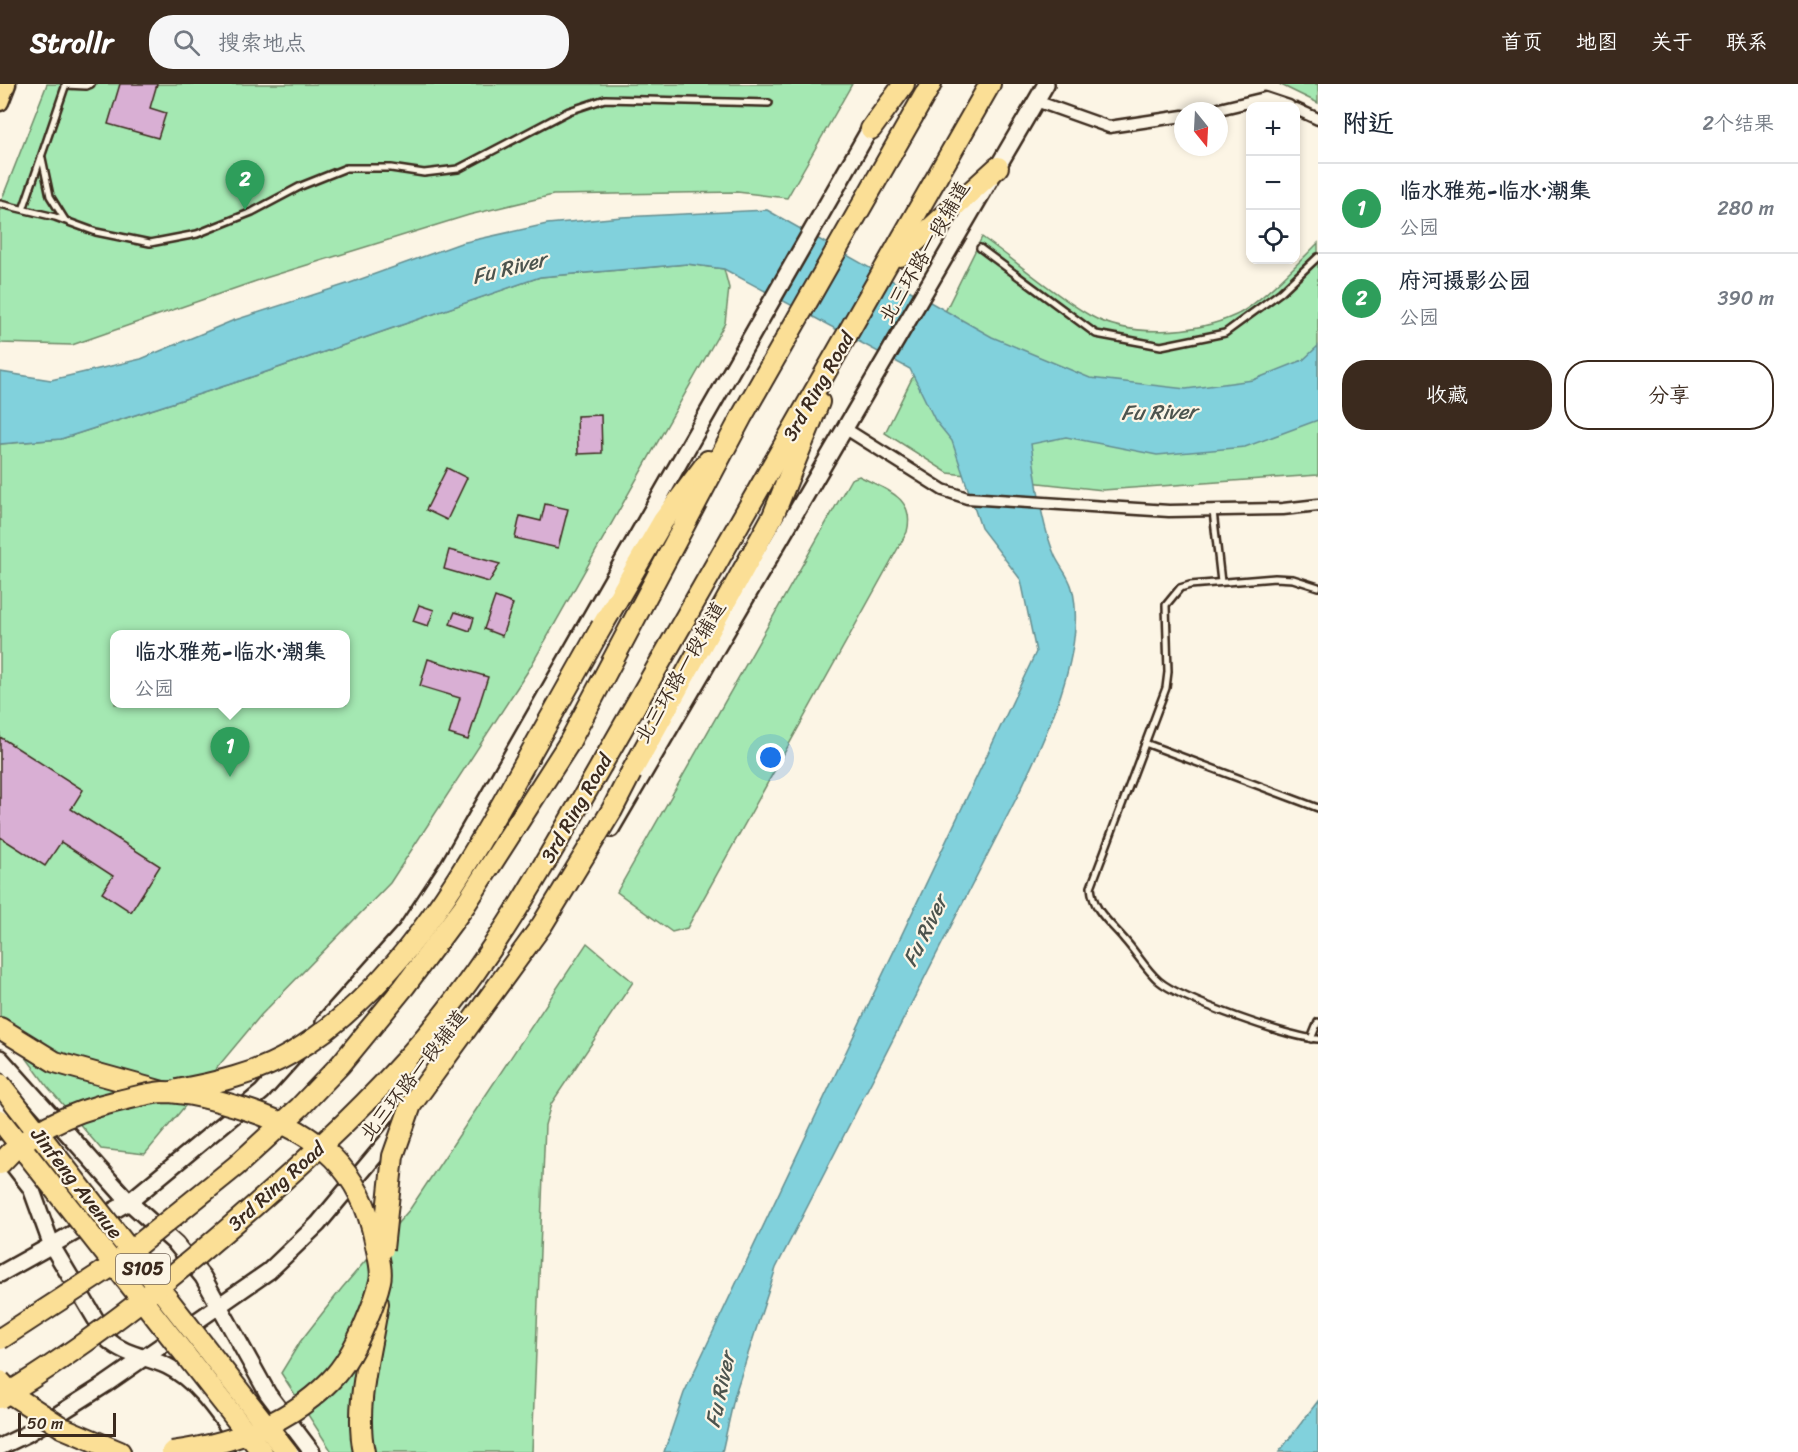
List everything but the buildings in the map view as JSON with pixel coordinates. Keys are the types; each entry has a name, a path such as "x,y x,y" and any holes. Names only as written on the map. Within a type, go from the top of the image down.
{"highway":[{"path":"871,129 904,84"},
{"name":"3rd Ring Road","path":"0,1339 122,1257 236,1166 300,1107 341,1064 404,987 465,905 569,743 742,416 932,84"},
{"name":"3rd Ring Road","path":"0,1398 51,1367 199,1256 335,1134 436,1025 518,910 887,268 990,84"},
{"path":"887,268 998,167"},
{"path":"364,1452 361,1427 365,1375 381,1279 389,1178 400,1131 411,1105 543,925 612,810 773,516 791,477 843,341"},
{"path":"0,1164 21,1143 44,1127 95,1107 211,1083 264,1067 288,1056 337,1023 364,997 387,972 450,890 489,829 663,521 742,416"},
{"path":"0,1028 38,1054 55,1062 163,1092 213,1100 262,1114 291,1127 328,1152 351,1177 366,1205 381,1279 357,1344 330,1382 282,1418 250,1434 204,1448 172,1452"},
{"name":"Jinfeng Avenue","path":"0,1084 287,1452"},
{"name":"Jinfeng Avenue","path":"0,1120 262,1452"},
{"path":"0,1381 14,1396 63,1428 120,1452"}],"main road":[{"path":"0,102 7,84"},
{"path":"0,1274 129,1202 262,1092 406,930 449,865 819,221 895,84"},
{"name":"北三环路一段辅道","path":"0,1447 27,1434 143,1359 269,1271 318,1224 372,1162 496,1001 563,907 632,795 1046,84"},
{"name":"Jinfeng Avenue","path":"0,1058 129,1202 176,1244 203,1277 268,1394 312,1452"},
{"path":"0,1148 31,1188 52,1246 108,1340 119,1350 167,1366 197,1389 246,1452"}],"street":[{"path":"1248,102 1265,98 1277,102"},
{"path":"1036,101 1108,127 1174,117"},
{"path":"1228,107 1246,103"},
{"path":"1300,111 1318,119"},
{"path":"846,429 943,490 967,498 1169,511 1283,509 1318,505"}],"lane":[{"path":"24,207 65,84 86,86 91,84"},
{"path":"0,204 24,207 96,232 150,243 197,234 252,212 301,186 346,168 391,168 424,173 458,169 569,111 605,99 769,103"},
{"path":"41,156 51,196 65,220"},
{"path":"980,248 1096,334 1161,346 1225,333 1281,292 1318,257"},
{"path":"1213,510 1221,582"},
{"path":"1318,587 1293,579 1275,578 1221,582 1180,588 1166,605 1168,672 1166,688 1091,887 1096,908 1159,981 1174,991 1266,1027 1315,1039 1318,1022"},
{"path":"1145,743 1318,808"}],"green space":[{"path":"47,84 852,84 787,198 737,192 553,195 469,215 262,279 72,345 0,343 0,204"},
{"path":"1279,84 1318,84 1318,103"},
{"path":"982,237 1089,315 1123,327 1162,331 1201,326 1245,310 1267,293 1297,264 1300,264 1300,261 1318,243 1318,475 1103,490 948,473 885,433"},
{"path":"687,264 724,269 729,288 725,323 528,671 390,883 261,1015 145,1154 101,1149 47,1086 0,1022 0,444 61,439 243,380 540,277"},
{"path":"859,476 888,491 903,503 909,520 907,532 687,928 672,932 617,892 851,479"},
{"path":"587,943 633,982 551,1104 545,1125 532,1452 332,1452 281,1373 300,1342 342,1288 410,1209"}],"water":[{"name":"Fu River","path":"767,210 992,337 1090,378 1186,389 1253,380 1303,360 1318,346 1318,420 1245,447 1157,455 1066,437 1031,444 1046,529 1055,556 1071,584 1075,612 1074,639 1061,695 1017,797 776,1268 735,1394 722,1452 664,1452 684,1393 1036,652 1021,580 981,528 952,441 935,420 910,369 724,269 687,264 540,277 243,380 61,439 0,444 0,372 51,380 141,359 232,321 350,283 461,243 547,224 622,217"},
{"path":"1318,1401 1318,1452 1279,1452"}],"place":[{"name":"府河摄影公园","path":"245,210"},
{"name":"临水雅苑-临水·潮集","path":"230,777"}]}
